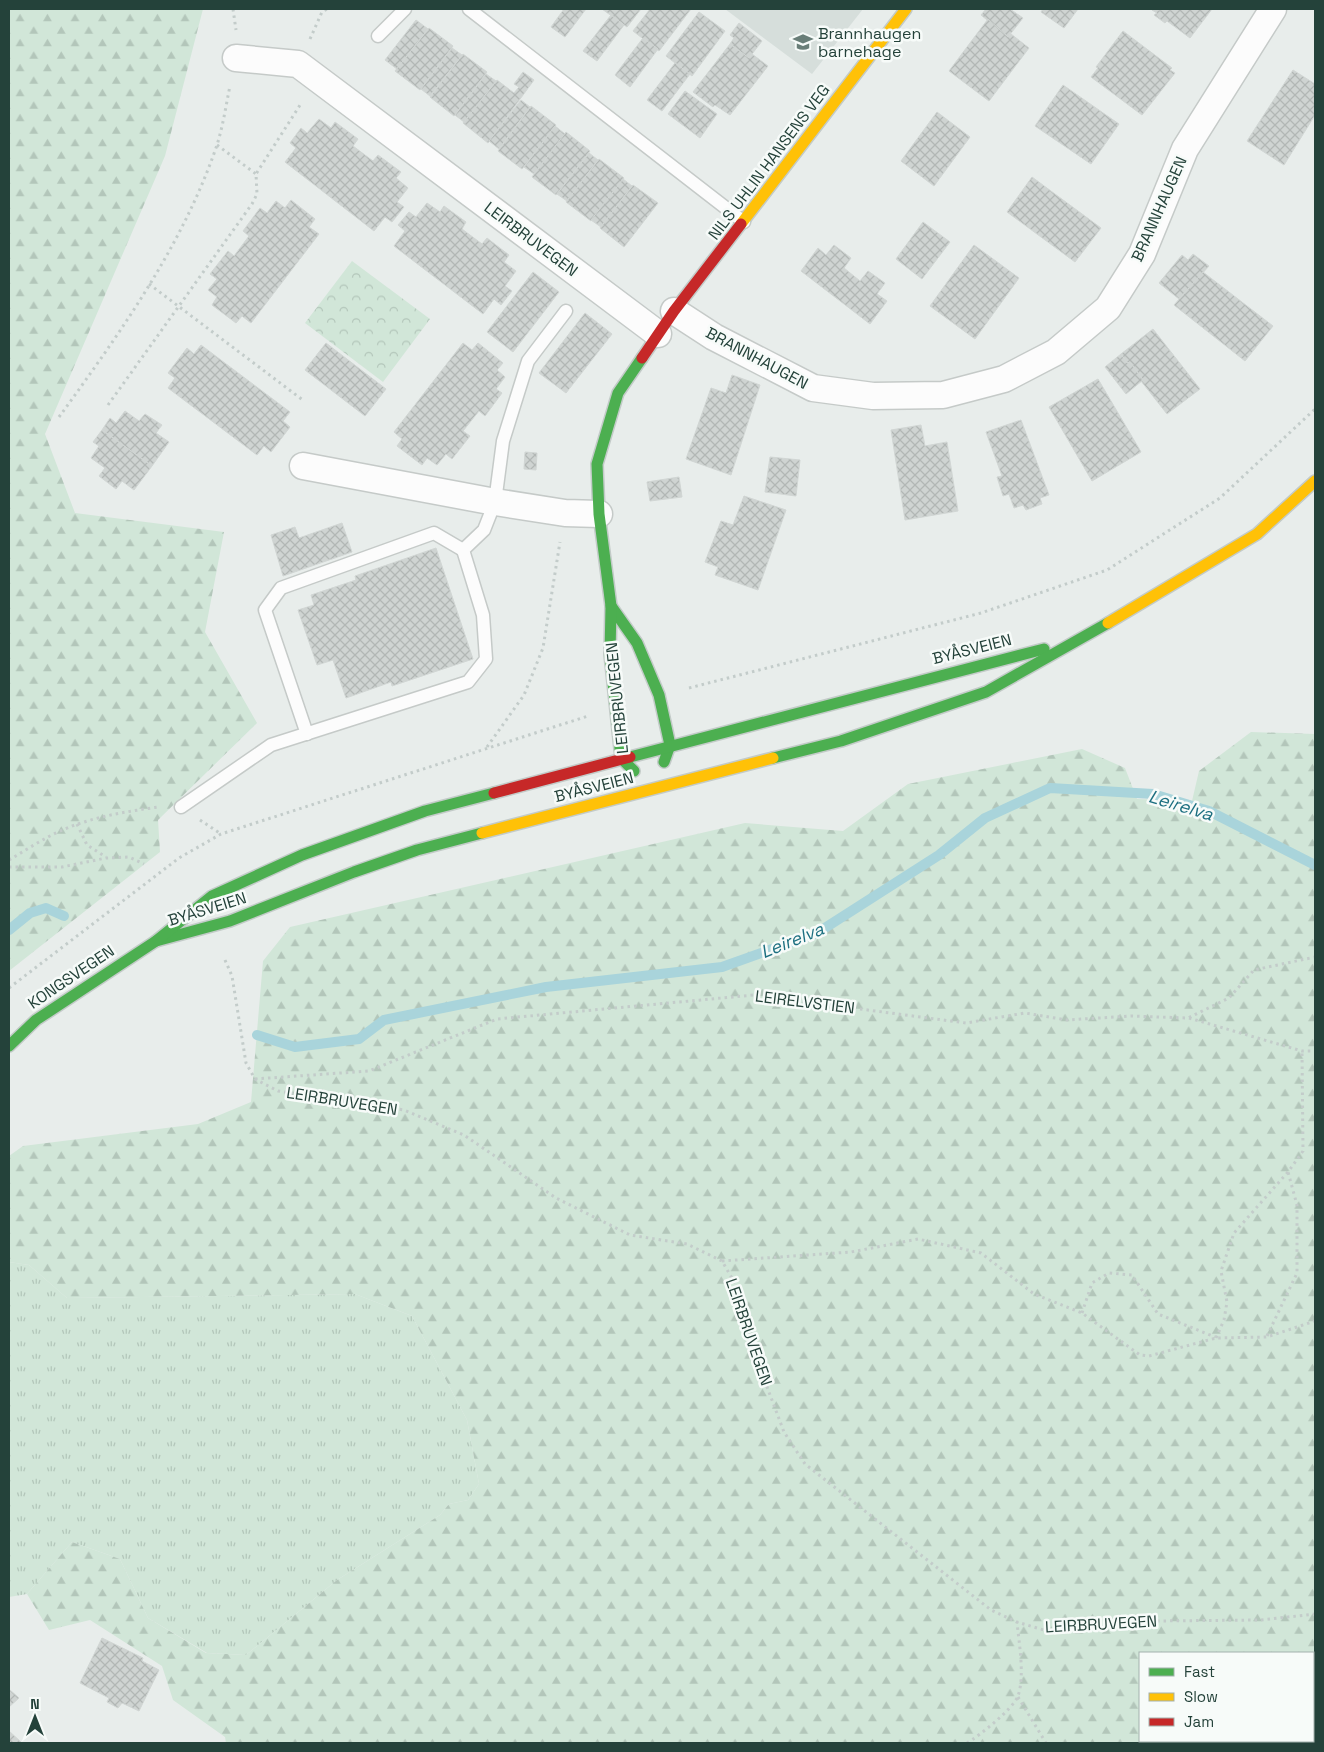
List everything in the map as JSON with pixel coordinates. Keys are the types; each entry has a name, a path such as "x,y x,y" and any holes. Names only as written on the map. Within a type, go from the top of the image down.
{"main road":[{"name":"NILS UHLIN HANSENS VEG","path":"658,334 906,9"},
{"name":"LEIRBRUVEGEN","path":"654,788 621,758 610,654 611,606 599,514 597,464 618,393 658,334"},
{"name":"BYÅSVEIEN","path":"156,941 230,921 354,872 417,850 841,741 986,692 1070,643 1126,614 1257,534 1315,481"},
{"name":"LEIRBRUVEGEN","path":"611,606 638,643 659,696 670,745"},
{"name":"BYÅSVEIEN","path":"156,941 212,896 302,856 426,811 966,667 1070,643"},
{"path":"654,788 670,745"},
{"name":"KONGSVEGEN","path":"9,1046 36,1020 156,941"}],"street":[{"name":"BRANNHAUGEN","path":"674,311 714,337 813,388 873,396 943,395 1004,379 1056,352 1108,308 1142,254 1185,150 1273,9"},
{"name":"LEIRBRUVEGEN","path":"236,58 298,64 658,334"},
{"path":"303,466 495,502 564,512 599,514"}],"lane":[{"path":"378,36 405,9"},
{"path":"469,9 744,222"},
{"path":"463,550 484,530 495,502 502,441 528,361 566,311"},
{"path":"181,807 271,745 307,734 468,682 486,659 483,615 463,550 434,533 281,588 265,610 307,734"}],"path":[{"path":"59,417 118,336 187,217 217,145 236,58"},
{"path":"108,405 252,204 257,194 256,174 287,125 320,81"},
{"path":"217,145 256,174"},
{"path":"149,284 304,402"},
{"path":"682,690 981,613 1107,570 1220,498 1315,409"},
{"path":"487,747 524,696 543,648 561,539"},
{"path":"9,860 42,840 77,824 165,806 181,807 221,834"},
{"path":"77,824 87,845 106,858"},
{"path":"9,867 62,867 106,858 128,856 144,864"},
{"name":"LEIRELVSTIEN","path":"255,1079 369,1071 497,1019 754,995 966,1024 1025,1013 1067,1020 1132,1016 1188,1018 1229,998 1254,970 1315,957"},
{"path":"225,960 232,976 246,1063 255,1079"},
{"path":"1188,1018 1302,1051 1315,1052"},
{"path":"1216,1338 1224,1320 1227,1302 1221,1271 1234,1233 1288,1172 1303,1150 1302,1051"},
{"name":"LEIRBRUVEGEN","path":"255,1079 278,1091 404,1110 464,1135 556,1198 630,1234 687,1244 722,1261 736,1284 752,1347 784,1432 805,1464 991,1610 1017,1622 1047,1631 1158,1620 1261,1620 1315,1614"},
{"path":"1267,1337 1297,1273 1298,1205 1288,1172"},
{"path":"722,1261 851,1252 918,1239 981,1253 1034,1294 1082,1313 1140,1355 1149,1356 1216,1338 1267,1337 1315,1321"},
{"path":"1082,1313 1092,1284 1109,1273 1132,1276 1158,1314 1216,1338"},
{"path":"1017,1622 1021,1664 1018,1697 1046,1743"},
{"path":"967,1743 984,1733 1018,1697"}],"shaded area":[{"name":"Brannhaugen barnehage","path":"725,9 863,9 812,74"}],"green space":[{"path":"9,9 203,9 165,156 45,434 75,513 224,532 205,632 257,723 158,820 160,852 9,971"},
{"path":"352,261 430,319 383,382 305,323"},
{"path":"1251,732 1315,734 1315,1743 226,1743 225,1737 173,1700 162,1666 90,1620 49,1630 27,1594 72,1542 120,1559 148,1618 206,1653 246,1655 337,1580 440,1515 449,1504 468,1500 479,1484 467,1420 412,1316 355,1294 67,1298 29,1265 9,1262 9,1156 23,1146 198,1124 251,1102 263,961 290,927 745,823 843,831 908,784 1082,749 1125,768 1137,799 1192,801 1199,771"},
{"path":"9,1262 29,1265 67,1298 355,1294 412,1316 467,1420 479,1484 468,1500 449,1504 440,1515 337,1580 246,1655 207,1653 148,1618 120,1559 72,1542 27,1594 9,1597"}],"building":[{"path":"564,9 586,9 565,37 551,27"},
{"path":"602,9 641,9 627,27"},
{"path":"650,9 691,9 659,51 633,31"},
{"path":"986,9 1010,9 1023,18 1008,37 981,15"},
{"path":"1043,9 1078,9 1064,28 1041,12"},
{"path":"1212,9 1190,38 1167,21 1165,23 1154,15 1157,13 1152,10"},
{"path":"699,12 725,31 692,76 666,56"},
{"path":"611,15 624,25 597,61 583,51"},
{"path":"988,19 1008,37 1011,34 1029,48 989,101 949,71"},
{"path":"416,20 428,29 397,69 385,60"},
{"path":"739,23 762,41 749,58 730,44 734,38 730,35"},
{"path":"429,28 453,46 420,90 395,71"},
{"path":"1123,31 1172,68 1170,70 1175,73 1142,115 1091,77 1098,68 1096,67"},
{"path":"643,38 658,49 630,87 615,75"},
{"path":"730,44 749,58 752,54 768,66 730,115 715,105 713,107 693,92"},
{"path":"452,48 462,55 430,96 421,89"},
{"path":"463,54 487,72 454,116 430,97"},
{"path":"675,63 690,74 662,111 647,100"},
{"path":"1293,70 1315,84 1315,115 1284,165 1247,141"},
{"path":"523,72 534,80 488,143 463,123 497,80 514,93 519,87 514,84"},
{"path":"486,74 496,81 464,122 455,115"},
{"path":"1063,85 1119,124 1091,164 1035,126"},
{"path":"685,91 717,114 700,138 668,114"},
{"path":"521,100 530,107 499,149 489,141"},
{"path":"531,106 556,125 522,169 498,151"},
{"path":"937,112 970,137 934,186 901,161"},
{"path":"319,119 331,128 335,122 358,139 353,146 373,161 378,155 401,172 396,178 408,188 397,202 404,207 392,222 385,217 374,231 285,162 296,148 290,143 301,128 307,133"},
{"path":"555,126 565,134 534,174 524,167"},
{"path":"566,132 590,151 556,195 532,177"},
{"path":"589,153 598,160 567,201 557,194"},
{"path":"599,159 624,178 591,221 566,202"},
{"path":"1032,177 1101,228 1075,262 1007,212"},
{"path":"623,179 632,186 601,227 591,220"},
{"path":"633,185 658,203 624,247 600,228"},
{"path":"291,200 315,219 309,227 319,234 251,323 242,316 236,323 212,305 217,297 208,290 217,279 210,274 228,251 234,256 249,236 243,231 260,208 267,213 276,201 285,208"},
{"path":"427,203 440,212 444,206 466,222 462,229 482,244 487,238 509,255 504,262 516,271 505,286 512,291 501,305 494,299 483,314 394,246 405,231 398,225 409,212 416,217"},
{"path":"923,222 950,242 922,279 896,259"},
{"path":"834,245 851,258 844,268 860,281 868,271 885,283 877,294 887,301 870,324 801,271 818,248 826,255"},
{"path":"974,245 1019,278 975,339 930,306"},
{"path":"1193,254 1209,266 1179,299 1159,283 1182,255 1188,260"},
{"path":"533,272 559,292 513,352 487,332"},
{"path":"1203,272 1273,326 1245,361 1174,305"},
{"path":"585,313 612,334 566,393 539,373"},
{"path":"1153,329 1200,389 1167,414 1141,381 1143,380 1130,362 1127,363 1121,354"},
{"path":"326,343 386,389 365,416 305,370"},
{"path":"463,343 472,350 478,343 503,363 497,370 505,377 496,389 502,393 485,416 479,411 463,431 470,436 452,459 446,454 437,465 427,458 422,465 397,446 402,439 394,432"},
{"path":"201,345 290,412 283,421 290,427 271,452 264,446 257,455 168,388 175,378 168,373 187,348 194,354"},
{"path":"1121,354 1127,363 1130,362 1143,380 1126,394 1105,367"},
{"path":"732,375 760,385 731,475 686,459 711,388 726,393"},
{"path":"1098,379 1141,452 1092,481 1049,407"},
{"path":"125,411 139,421 145,414 162,425 156,433 169,442 152,466 102,430 110,418 116,423"},
{"path":"1021,420 1049,495 1040,498 1042,504 1026,510 1023,505 1014,508 1009,494 1003,496 997,477 1002,476 986,432"},
{"path":"921,425 925,446 947,442 958,511 905,520 891,430"},
{"path":"102,430 152,466 134,490 122,481 116,489 99,476 105,468 91,458 99,446 93,442"},
{"path":"525,452 537,453 536,470 524,469"},
{"path":"770,457 800,460 796,496 765,492"},
{"path":"679,477 682,497 650,501 647,482"},
{"path":"744,496 786,510 758,590 715,575 718,567 705,562 721,521 733,525"},
{"path":"342,523 352,552 283,576 271,535 295,527 299,538"},
{"path":"436,548 473,659 392,686 391,682 346,698 333,660 317,665 298,610 314,605 311,595 356,580 355,576"},
{"path":"102,1638 143,1658 142,1661 159,1670 139,1711 122,1703 118,1708 107,1702 109,1698 80,1683"},
{"path":"9,1691 19,1698 9,1707"},
{"path":"9,1731 22,1743 9,1743"}],"waterway":[{"name":"Leirelva","path":"257,1035 295,1047 359,1039 384,1020 546,987 722,967 817,933 939,855 985,818 1050,788 1153,794 1209,811 1315,865"},
{"name":"Leirelva","path":"9,930 30,913 46,908 64,916"}],"traffic: fast":[{"path":"634,771 621,758 610,654 611,606 599,514 597,464 618,393 642,358"},
{"path":"611,606 637,643 659,695 670,745 664,762"},
{"path":"773,758 841,741 986,692 1108,623"},
{"path":"630,757 1044,649"},
{"path":"9,1046 36,1020 156,941 212,896 302,855 425,811 494,793"},
{"path":"156,941 230,921 354,872 417,850 482,833"}],"traffic: slow":[{"path":"741,224 906,9"},
{"path":"1108,623 1257,534 1315,481"},
{"path":"482,833 773,758"}],"traffic: jam":[{"path":"642,358 674,311 741,224"},
{"path":"494,793 630,757"}],"place":[{"name":"Brannhaugen barnehage","path":"803,42"}]}
